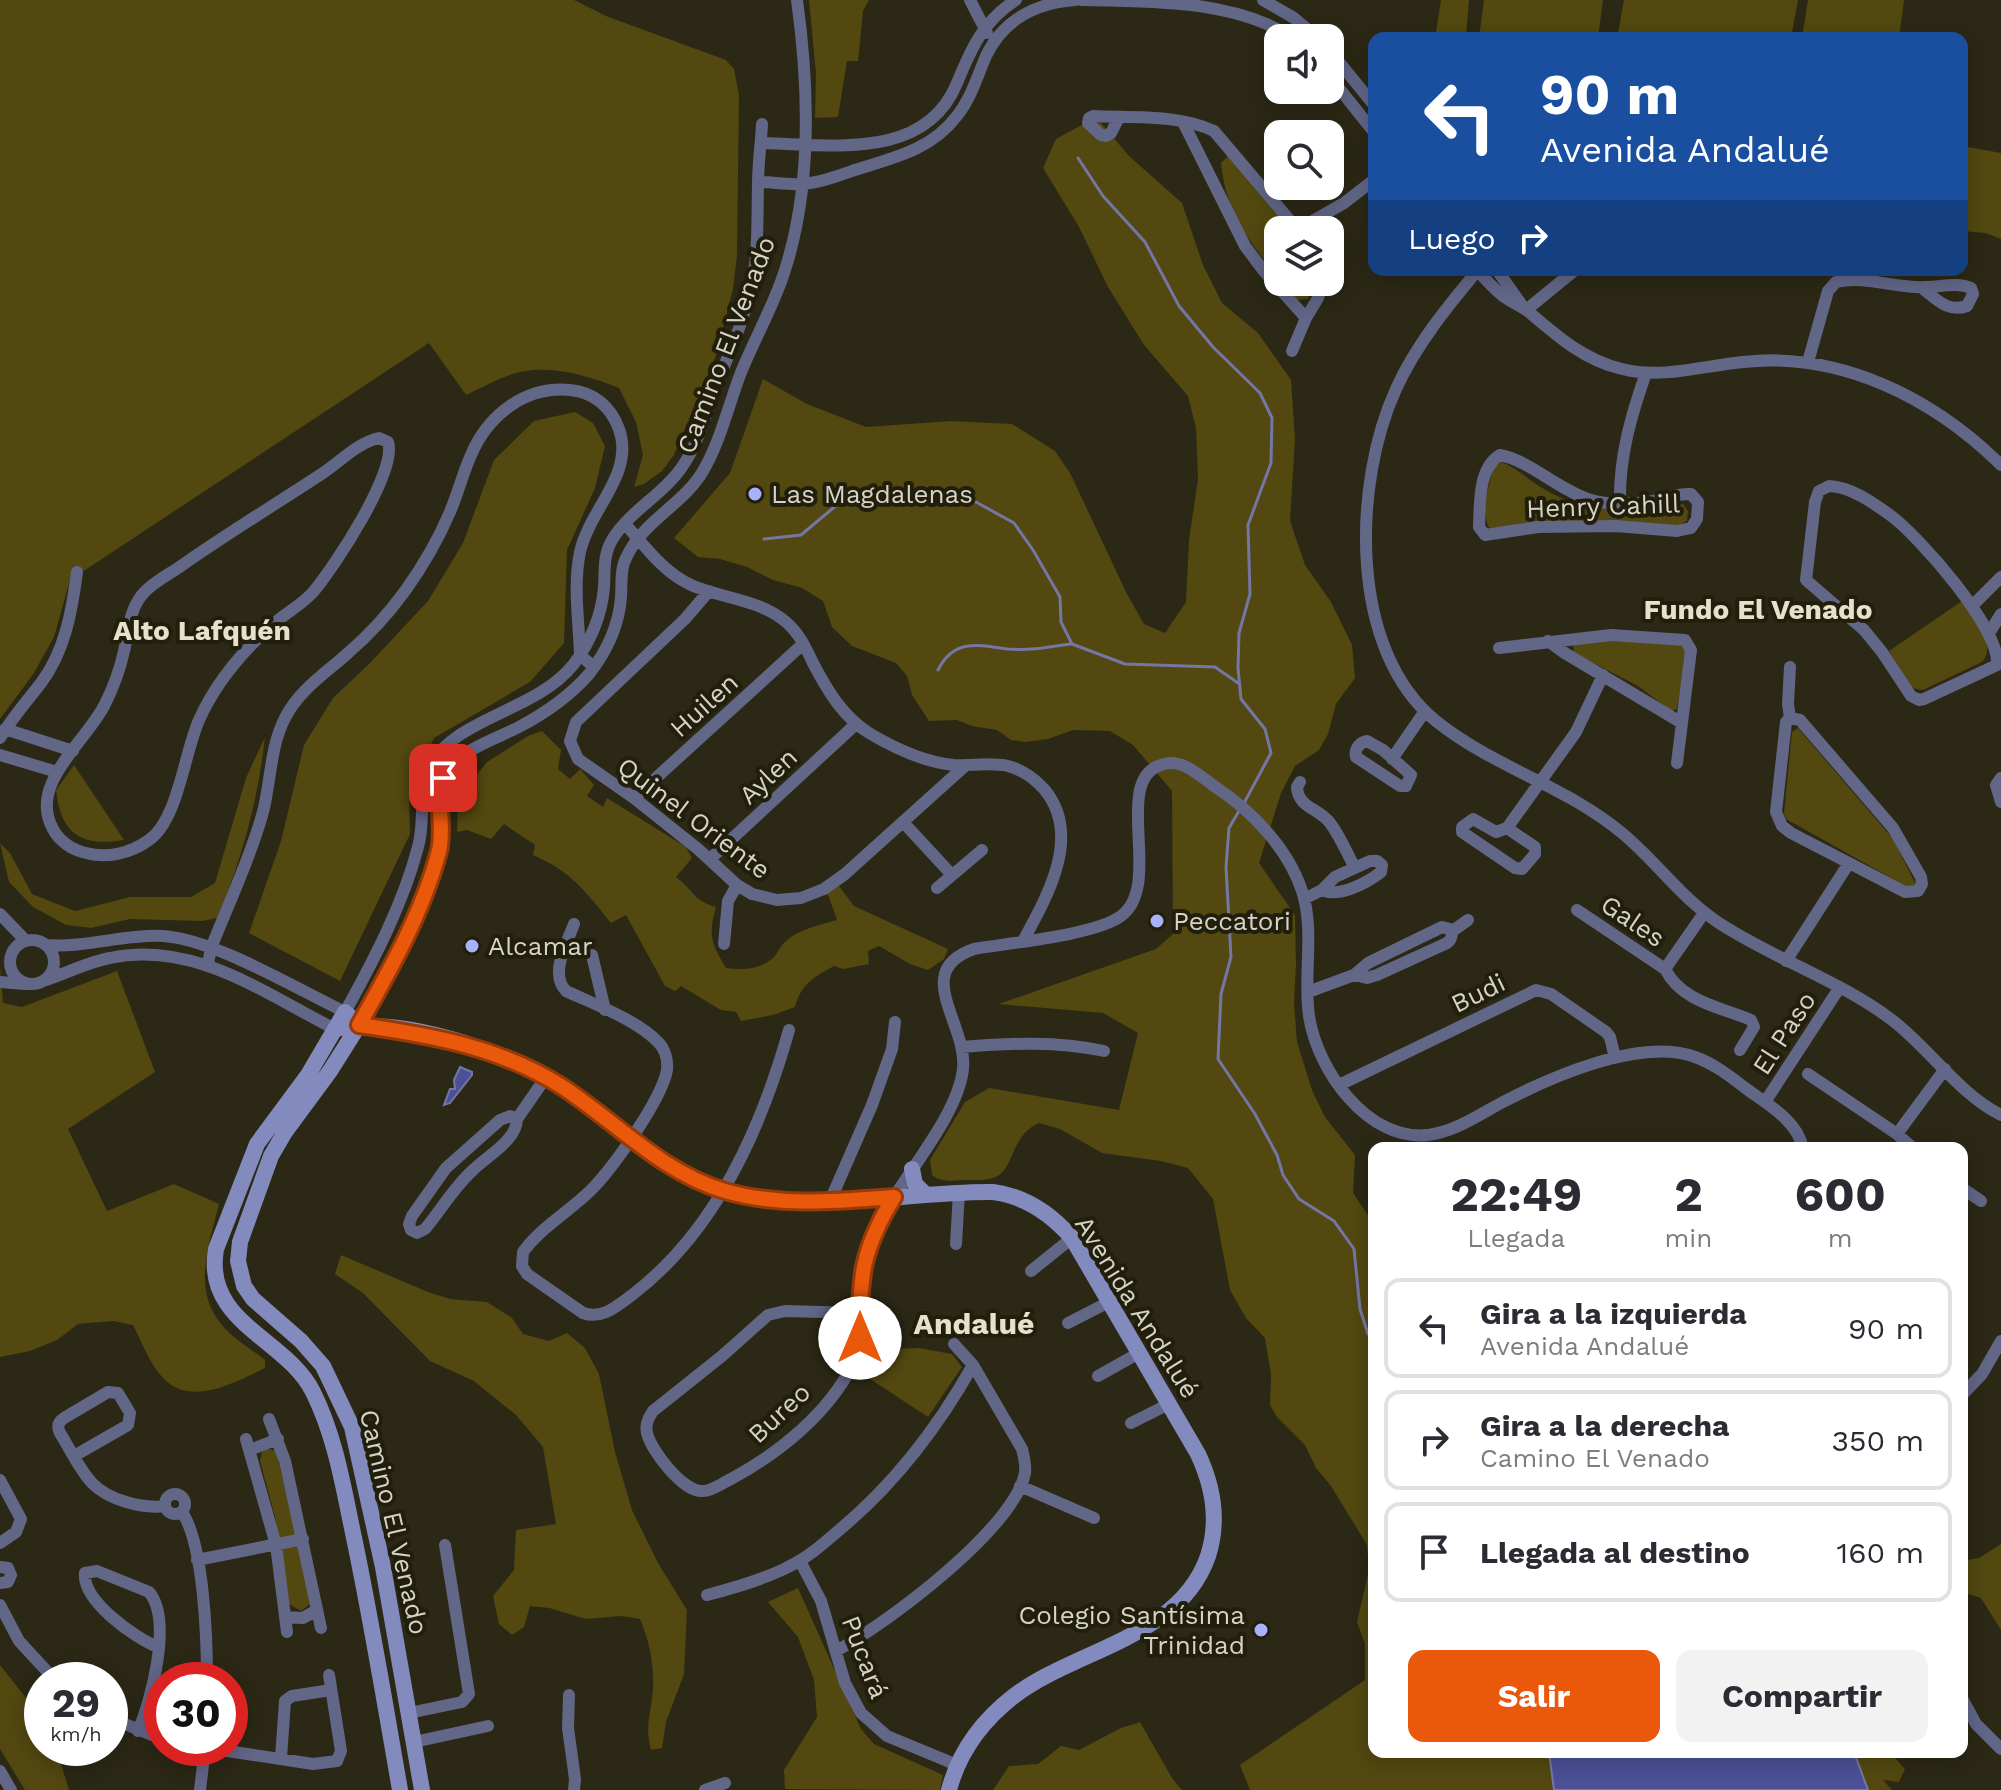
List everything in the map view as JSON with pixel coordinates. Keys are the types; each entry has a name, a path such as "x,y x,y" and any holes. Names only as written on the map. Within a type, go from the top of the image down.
{"street":[{"name":"Camino El Venado","path":"422,1790 379,1547 356,1441 334,1383 307,1346 253,1299 244,1286 238,1261 242,1235 271,1156 359,1025 412,921 436,859 441,835 439,795 448,770 471,751 558,703 579,685 594,667 615,630 623,565 638,539 688,492 708,461 740,375 786,269 795,230 805,144 804,78 797,0"},
{"path":"970,0 994,42"},
{"path":"761,143 880,143 918,130 949,99 970,50 1002,4 1016,0"},
{"path":"758,182 801,184 838,175 905,154 934,139 964,105 994,42 1012,22 1041,6 1075,0"},
{"path":"1081,0 1209,4 1239,9 1272,24"},
{"path":"1263,0 1301,24"},
{"path":"1002,4 1012,22"},
{"path":"1344,68 1368,98"},
{"path":"1344,94 1368,124"},
{"path":"1119,117 1202,125 1220,136 1286,216"},
{"path":"1183,122 1245,246 1306,318"},
{"name":"Camino El Venado","path":"400,1790 357,1551 333,1444 312,1389 293,1364 243,1324 223,1298 213,1264 216,1249 257,1144 308,1075 345,1012 390,922 416,855 421,834 422,794 431,765 456,738 547,689 580,655 593,632 600,610 608,549 625,524 668,485 694,445 743,318 751,288 758,242 762,124"},
{"path":"1322,216 1368,185"},
{"path":"1473,276 1436,324 1404,373 1381,431 1369,488 1367,553 1375,617 1394,668 1425,711 1448,730 1617,828 1704,913 1786,961 1840,987 1892,1020 1973,1097 2001,1115"},
{"path":"1484,276 1503,296 1526,310 1549,331 1587,356 1621,369 1646,373 1674,372 1781,360 1808,362 1860,375 1896,390 1953,425 2001,465"},
{"path":"1501,276 1526,310"},
{"path":"1526,310 1568,276"},
{"path":"1808,362 1828,291 1836,282 1869,281 1922,288"},
{"path":"1292,351 1319,296"},
{"name":"Henry Cahill","path":"1620,503 1620,480 1630,419 1646,373"},
{"path":"208,964 211,948 257,832 273,753 288,711 309,686 369,633 407,589 443,528 471,454 490,423 508,406 542,391 576,390 596,398 613,416 621,436 619,473 596,510 577,569 580,655 594,667"},
{"path":"379,438 388,442 390,453 382,476 360,522 334,565 313,592 255,641 222,678 199,721 170,814 157,834 134,849 111,855 87,854 71,847 54,832 47,815 49,795 57,772 105,705 118,674 131,617 143,593 362,445 379,438"},
{"name":"Henry Cahill","path":"1500,455 1511,457 1564,489 1591,500 1620,503 1691,494 1698,502 1697,519 1691,528 1677,531 1616,526 1538,527 1490,535 1481,532 1479,527 1480,499 1487,468 1500,455"},
{"path":"1829,486 1846,489 1890,515 1930,550 1974,604 2001,651 2000,660 1993,668 1924,699 1911,696 1864,630 1806,580 1819,491 1829,486"},
{"path":"625,524 671,573 690,584 739,598 778,616 793,629 832,697 856,724 887,743 919,756 947,764 1007,766 1025,773 1041,786 1055,808 1061,836 1059,860 1023,941"},
{"path":"73,751 3,734 43,681 56,657 69,622 77,572"},
{"path":"1974,604 2001,577"},
{"name":"Quinel Oriente","path":"709,591 685,619 572,728 571,747 578,759 634,798 710,859 737,885 768,899 801,898 835,882 966,765"},
{"path":"578,605 589,610 600,610"},
{"path":"1991,630 2001,614"},
{"path":"1499,648 1611,635 1685,640 1691,650 1677,763"},
{"path":"1548,641 1682,723"},
{"name":"Huilen","path":"634,798 803,644"},
{"path":"1790,667 1790,718"},
{"path":"1507,828 1535,847 1535,854 1522,869 1515,868 1464,836 1461,829 1473,819 1496,832 1507,828 1582,722 1603,675"},
{"path":"1392,759 1425,711"},
{"path":"1790,718 1800,720 1893,828 1922,884 1918,891 1909,893 1849,863 1786,830 1779,821 1776,806 1786,722 1790,718"},
{"name":"Aylen","path":"710,859 856,724"},
{"path":"1367,741 1392,759 1411,775 1406,786 1400,786 1357,758 1355,752 1362,742 1367,741"},
{"path":"0,755 57,772"},
{"path":"1104,1051 1033,1043 962,1047 944,994 945,969 951,961 966,952 1107,924 1130,908 1139,887 1139,796 1143,782 1150,771 1162,764 1181,764 1256,818 1288,862 1304,899 1308,921 1309,1017 1315,1040 1339,1085 1356,1105 1375,1120 1401,1133 1424,1135 1451,1129 1548,1080 1615,1058 1657,1052 1691,1055 1713,1065 1792,1125 1800,1142"},
{"path":"2001,778 1996,785 2001,802"},
{"path":"1300,782 1298,796 1330,823 1355,868"},
{"path":"903,822 952,875"},
{"path":"937,888 982,850"},
{"path":"1304,899 1355,868 1373,860 1380,862 1382,869 1373,878 1338,893 1322,890"},
{"path":"1786,961 1849,863"},
{"path":"724,944 728,901 737,885"},
{"name":"Gales","path":"1577,910 1665,969 1674,983 1697,999 1751,1020 1754,1027 1740,1050"},
{"name":"Gales","path":"1665,969 1704,913"},
{"path":"0,914 26,941"},
{"path":"1308,992 1354,975 1367,978 1377,975 1447,943 1451,932 1468,920"},
{"path":"574,924 560,966 559,982 566,991 656,1039 667,1060 664,1079 632,1138 597,1183 529,1245 522,1257 522,1266 527,1274 583,1313 596,1315 618,1305 666,1265 692,1236 723,1190 764,1107 789,1030"},
{"path":"26,984 5,965 14,950 26,941 34,940 47,945 80,945 125,937 160,936 211,948 345,1012 359,1025"},
{"path":"46,980 53,972 55,963 47,945"},
{"path":"0,982 34,985 96,961 137,954 176,956 208,964 335,1029 359,1025"},
{"path":"592,955 605,1010"},
{"name":"El Paso","path":"1765,1102 1840,987"},
{"name":"Budi","path":"1339,1085 1536,990 1551,994 1606,1032 1615,1058"},
{"path":"830,1201 866,1124 892,1049 895,1022"},
{"name":"Avenida Andalué","path":"359,1025 454,1041 499,1055 546,1077 680,1171 723,1190 779,1201 993,1192 1021,1199 1045,1213 1072,1238 1198,1454 1211,1494 1213,1536 1198,1578 1185,1595 1151,1623 1041,1679 1009,1699 978,1731 957,1765 949,1790"},
{"name":"Bureo","path":"860,1313 774,1312 763,1319 653,1411 646,1424 649,1440 669,1469 694,1490 709,1490 752,1467 778,1450 804,1426 853,1364 859,1347 862,1274 867,1249 957,1091 962,1071 962,1047"},
{"path":"1897,1134 1945,1069"},
{"path":"1808,1074 1906,1142"},
{"path":"517,1119 510,1116 500,1120 446,1168 412,1216 409,1224 413,1232 419,1233 425,1229 470,1172 510,1137 517,1126 517,1119 546,1077"},
{"path":"912,1169 915,1184 926,1195"},
{"path":"956,1244 959,1192"},
{"path":"1968,1192 1981,1201"},
{"path":"1031,1271 1072,1238"},
{"path":"1068,1323 1109,1302"},
{"path":"1968,1389 1982,1374 2001,1341"},
{"path":"836,1651 893,1616 951,1567 985,1533 1020,1486 1025,1470 1024,1455 973,1365 954,1344"},
{"path":"1098,1376 1139,1353"},
{"path":"707,1595 762,1578 800,1561 865,1508 899,1475 930,1435 973,1365"},
{"path":"74,1456 128,1425 130,1413 120,1395 108,1392 61,1420 59,1430 74,1456 88,1478 101,1490 140,1505 165,1506 173,1514 182,1512 191,1529 197,1560 206,1662"},
{"path":"1131,1423 1169,1404"},
{"path":"269,1419 278,1439 303,1539 321,1628"},
{"path":"278,1439 248,1444 276,1545 287,1632"},
{"path":"0,1480 21,1519 16,1532 0,1543"},
{"path":"1020,1486 1094,1518"},
{"path":"197,1560 303,1539"},
{"path":"409,1713 462,1702 469,1694 445,1545"},
{"path":"357,1551 379,1547"},
{"name":"Pucará","path":"800,1561 821,1601 845,1683 856,1706 867,1720 887,1736 957,1765"},
{"path":"0,1566 8,1568 11,1575 8,1582 0,1584"},
{"path":"138,1731 154,1685 158,1647 155,1603 152,1595 101,1572 85,1573 88,1588 110,1614 129,1632 158,1647"},
{"path":"0,1605 19,1641 38,1662"},
{"path":"285,1617 303,1618 317,1610"},
{"path":"248,1754 322,1764 333,1763 340,1758 329,1675"},
{"path":"281,1758 285,1701 292,1696 331,1690"},
{"path":"569,1695 568,1728 574,1790"},
{"path":"1968,1709 1976,1724 2001,1749"},
{"path":"128,1726 144,1733"},
{"path":"414,1742 488,1726"},
{"path":"200,1790 203,1766"},
{"path":"0,1771 11,1790"},
{"path":"705,1790 725,1783"}],"shaded area":[{"path":"0,0 574,0 606,16 726,60 734,69 739,95 737,255 733,289 716,355 674,455 662,471 634,487 643,455 636,422 619,388 580,375 539,370 507,376 466,395 429,343 70,580 54,637 34,673 0,719"},
{"path":"809,0 869,0 863,11 858,61 847,61 838,117 815,118 816,74"},
{"path":"1441,0 1469,0 1466,32 1436,32"},
{"path":"1484,0 1603,0 1599,32 1480,32"},
{"path":"1624,0 1798,0 1792,32 1618,32"},
{"path":"1808,0 1904,0 1900,32 1803,32"},
{"path":"1096,117 1129,156 1182,203 1203,265 1222,303 1258,333 1291,380 1295,439 1290,521 1305,565 1331,602 1352,645 1355,678 1336,704 1328,734 1319,750 1295,766 1281,793 1259,863 1295,915 1297,1042 1312,1090 1325,1117 1355,1155 1353,1193 1368,1215 1368,1558 1367,1545 1331,1486 1316,1468 1305,1445 1277,1417 1270,1405 1271,1375 1265,1338 1246,1318 1230,1290 1213,1199 1188,1168 1102,1153 1060,1129 1039,1123 1022,1136 1005,1169 993,1178 950,1181 932,1175 930,1160 965,1102 989,1088 1119,1110 1138,1033 1103,1013 999,1004 1156,949 1173,934 1172,791 1133,745 1110,731 1073,730 1048,739 1026,742 1011,740 997,730 957,720 929,721 912,695 907,676 896,663 852,646 832,627 823,601 802,588 773,580 747,567 720,559 698,557 674,538 730,473 763,379 807,404 866,427 951,421 1012,424 1055,451 1070,473 1144,624 1165,633 1186,602 1189,540 1198,479 1196,428 1188,396 1144,345 1108,287 1079,227 1043,168 1056,139"},
{"path":"1968,147 2001,153 2001,239 1986,233 1968,232"},
{"path":"1228,156 1281,216 1264,216 1264,259 1240,225 1228,197 1221,163"},
{"path":"1293,296 1309,296 1308,299 1297,300"},
{"path":"575,412 593,423 605,446 595,488 567,550 564,643 530,682 434,738 409,790 410,834 340,981 249,933 281,841 304,745 333,698 428,601 463,543 494,460 534,421"},
{"path":"1502,462 1544,489 1578,504 1629,509 1683,504 1688,511 1687,521 1678,526 1584,521 1490,529 1485,515 1486,499 1494,467"},
{"path":"1962,601 1985,640 1987,648 1982,662 1923,690 1912,688 1889,651"},
{"path":"1582,640 1682,643 1687,654 1677,709 1671,711 1638,686 1574,653 1573,644"},
{"path":"1798,728 1893,839 1916,885 1909,888 1786,819 1792,732"},
{"path":"542,731 561,750 558,769 570,779 580,769 594,785 587,796 603,807 607,798 686,847 692,858 676,877 698,898 716,907 712,939 726,968 757,967 774,957 783,944 796,934 837,920 827,892 839,886 854,906 948,949 944,959 928,970 910,964 879,946 868,951 869,964 843,969 834,966 814,978 801,992 795,1007 741,1021 736,1012 721,1010 681,986 675,991 665,986 626,915 611,923 568,876 533,855 535,845 504,824 491,839 467,830 457,832 458,798 487,762 528,736"},
{"path":"265,737 248,829 217,918 202,921 130,919 91,928 66,925 33,907 9,882 0,843 10,853 32,894 75,911 130,897 191,897 215,883 246,778"},
{"path":"74,765 124,840 85,839 76,834 63,818 56,790"},
{"path":"0,967 3,1003 22,1007 117,971 155,1072 68,1129 107,1211 174,1184 219,1204 205,1266 207,1296 221,1324 265,1360 265,1368 218,1388 193,1392 181,1390 158,1372 133,1325 113,1321 78,1324 57,1340 30,1351 0,1357"},
{"path":"341,1255 428,1292 450,1299 487,1302 512,1318 523,1334 549,1341 567,1333 585,1348 599,1374 615,1452 632,1510 658,1563 687,1610 684,1674 666,1722 662,1748 651,1750 649,1740 653,1669 640,1619 621,1616 586,1619 530,1606 524,1627 512,1635 499,1624 493,1596 514,1570 516,1530 556,1524 543,1447 516,1415 474,1381 430,1361 363,1293 335,1274"},
{"path":"919,1348 952,1354 962,1367 928,1417 861,1373 869,1350"},
{"path":"275,1450 277,1455 311,1598 311,1603 301,1611 289,1604 275,1517 260,1461 262,1452"},
{"path":"2001,1544 2001,1630 1981,1598 1968,1594 1968,1560 1979,1558"},
{"path":"1368,1574 1368,1758 1895,1758 1905,1769 1899,1782 1883,1780 1892,1790 1250,1790 1240,1765 1365,1680 1365,1644 1357,1622"},
{"path":"798,1588 861,1729 874,1744 943,1775 940,1790 785,1789 784,1770 817,1717 814,1680 798,1637 768,1602"},
{"path":"0,1665 24,1695 24,1766 62,1766 69,1790 25,1790 0,1749"},
{"path":"1140,1722 1182,1790 993,1790 1009,1766 1038,1764 1061,1746 1079,1750 1121,1728"}],"water":[{"path":"460,1067 472,1072 472,1075 450,1103 444,1105 450,1089 455,1089 454,1080"},
{"path":"1550,1758 1856,1758 1868,1790 1554,1790"}],"waterway":[{"path":"1078,158 1103,196 1145,242 1179,306 1213,347 1260,393 1272,418 1271,463 1248,525 1250,594 1239,633 1238,668 1241,699 1265,729 1271,753 1243,805"},
{"path":"764,539 801,535 838,504 877,493 976,502 1014,523 1033,550 1060,597 1061,622 1072,644 1125,664 1215,667 1238,683"},
{"path":"938,670 952,653 968,646 1023,649 1070,644"},
{"path":"1239,811 1229,828 1226,867 1231,957 1221,994 1218,1059 1255,1114 1277,1155 1283,1175 1299,1199 1334,1221 1354,1249 1360,1309 1368,1334"}],"place":[{"name":"Las Magdalenas","path":"755,494"},
{"name":"Peccatori","path":"1157,921"},
{"name":"Alcamar","path":"472,946"},
{"name":"Colegio Santísima Trinidad","path":"1261,1630"}],"district":[{"name":"Fundo El Venado","path":"1758,609"},
{"name":"Alto Lafquén","path":"202,630"},
{"name":"Andalué","path":"974,1324"}],"route":[{"path":"443,778 439,795 442,822 440,847 436,859 412,921 359,1025 432,1035 477,1047 515,1062 562,1087 680,1171 723,1190 798,1202 894,1197 871,1238 864,1261 860,1285 860,1338"}]}
